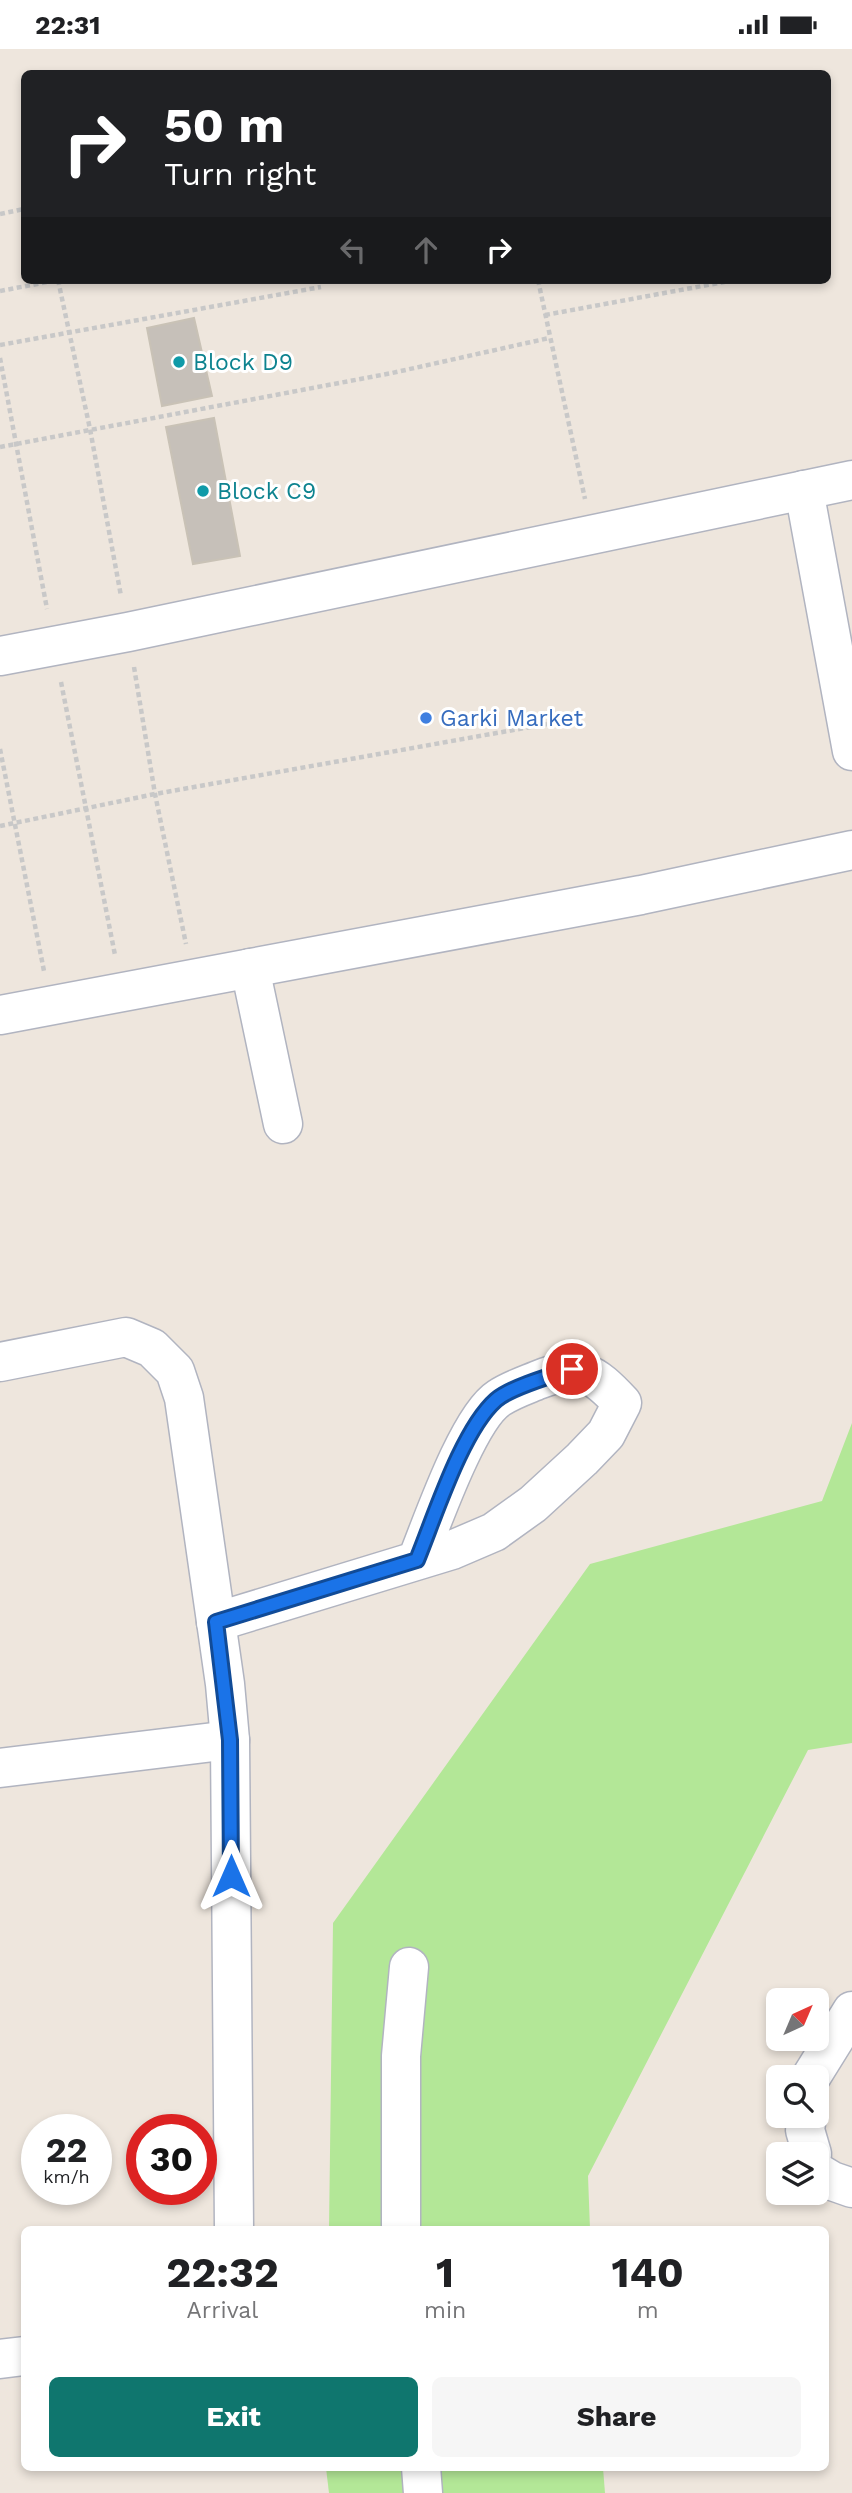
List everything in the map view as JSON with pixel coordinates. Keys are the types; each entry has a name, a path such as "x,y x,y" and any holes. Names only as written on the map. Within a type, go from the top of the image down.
{"street":[{"path":"0,656 128,632 852,480"},
{"path":"804,490 852,751"},
{"path":"0,1015 641,895 852,850"},
{"path":"250,968 283,1124"},
{"path":"0,1362 126,1337 152,1348 175,1370 184,1398 230,1740 234,2226"},
{"path":"216,1622 452,1550 494,1532 533,1504 606,1434 622,1403 600,1380 572,1369 541,1379 497,1399 470,1433 417,1560"},
{"path":"0,1768 230,1740"},
{"path":"401,2226 401,2056 410,1967"},
{"path":"818,2065 852,2011"},
{"path":"829,2179 852,2187"},
{"path":"0,2359 21,2357"},
{"path":"421,2471 423,2493"}],"path":[{"path":"0,214 21,210"},
{"path":"0,291 37,284"},
{"path":"59,284 69,333"},
{"path":"539,284 592,534"},
{"path":"545,315 714,284"},
{"path":"0,345 321,287"},
{"path":"0,447 392,373 549,338"},
{"path":"0,826 155,794 547,724"},
{"path":"0,749 50,1006"}],"green space":[{"path":"852,1423 852,1743 808,1750 588,2176 590,2226 329,2226 333,1923 590,1564 822,1501"},
{"path":"326,2471 603,2471 605,2493 329,2493"}],"building":[{"name":"Block D9","path":"194,318 212,396 162,406 147,328"},
{"name":"Block C9","path":"214,418 240,556 193,564 166,427"}],"place":[{"name":"Block D9","path":"179,362"},
{"name":"Block C9","path":"203,491"},
{"name":"Garki Market","path":"426,718"}],"route":[{"path":"231,1876 230,1740 216,1622 417,1560 470,1433 497,1399 541,1379 572,1369"}]}
